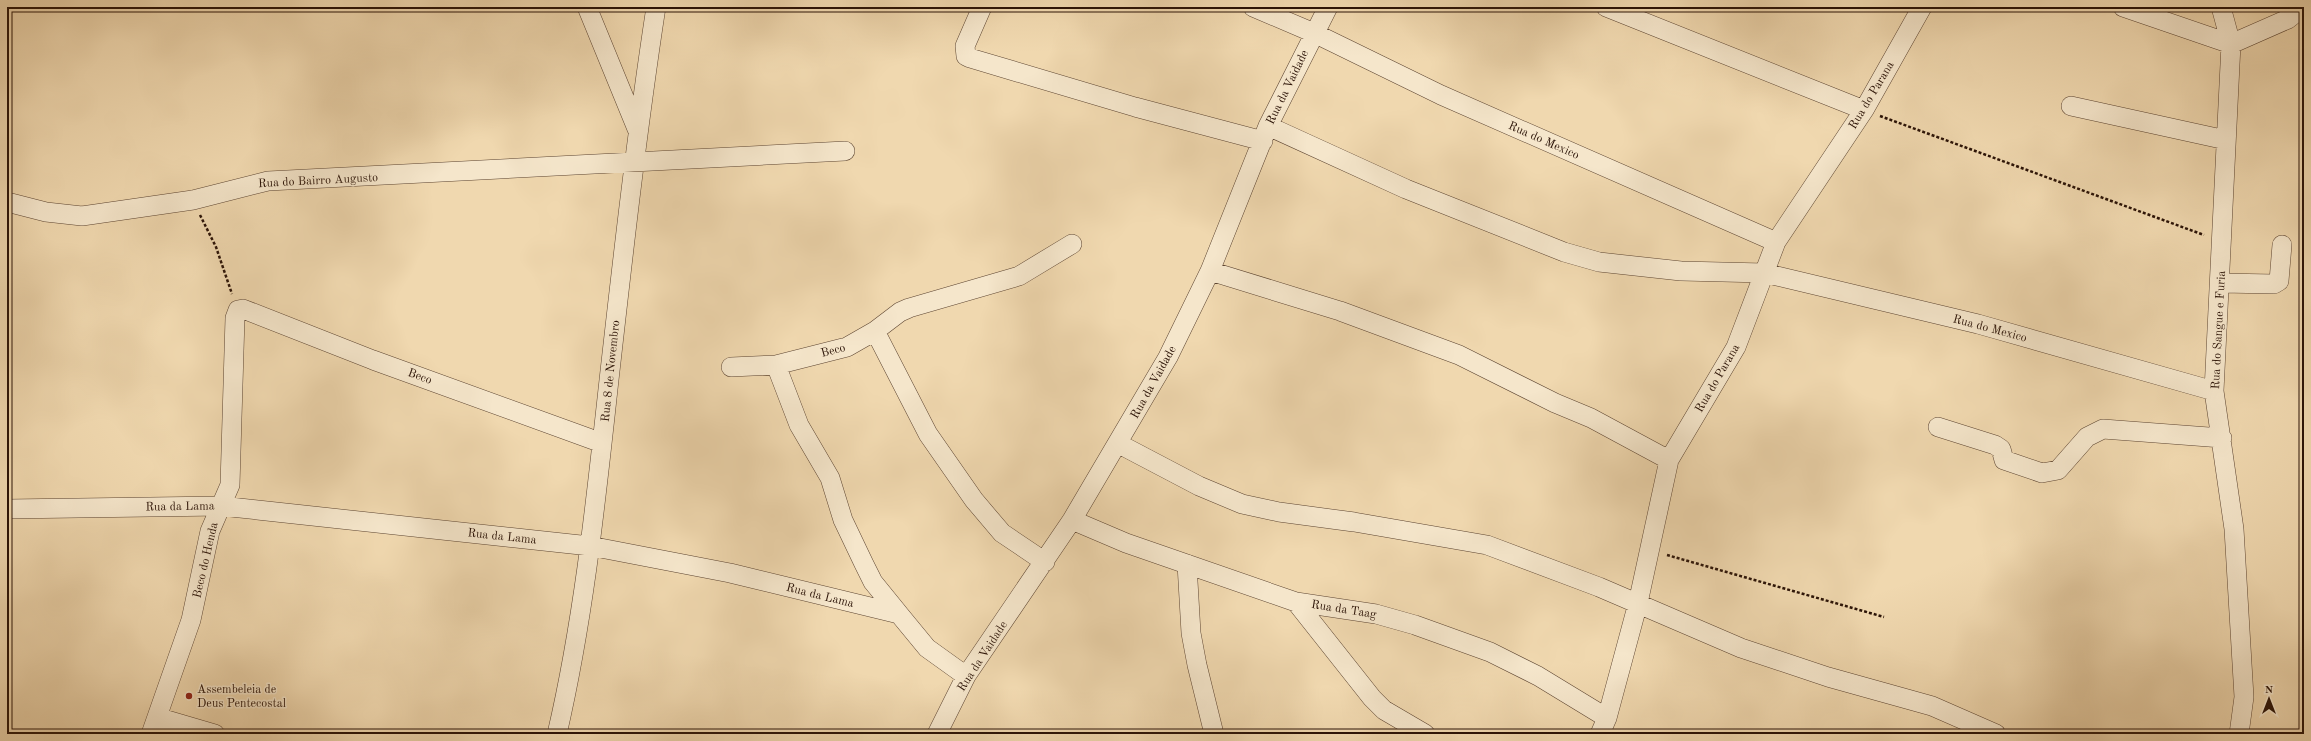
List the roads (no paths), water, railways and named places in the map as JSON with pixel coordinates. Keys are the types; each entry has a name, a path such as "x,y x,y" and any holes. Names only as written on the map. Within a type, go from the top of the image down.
{"street":[{"path":"587,7 637,130"},
{"name":"Rua 8 de Novembro","path":"557,734 571,674 590,546 637,130 656,7"},
{"name":"Rua do Mexico","path":"982,7 965,46 966,56 970,58 1120,103 1266,134 1564,252 1598,262 1641,267 1681,271 1764,273 1978,324 2214,391"},
{"name":"Rua do Mexico","path":"1253,7 1314,33 1441,95 1776,242"},
{"name":"Rua da Vaidade","path":"937,734 966,676 1045,562 1072,520 1119,444 1168,357 1210,271 1266,134 1328,7"},
{"path":"1606,7 1864,110"},
{"name":"Rua do Parana","path":"1604,726 1638,603 1669,460 1736,347 1776,242 1864,110 1922,7"},
{"path":"2123,7 2231,44 2288,19 2303,7"},
{"name":"Rua do Sangue e Furia","path":"2221,7 2231,44 2221,241 2221,283 2214,391 2234,529 2244,697 2239,734"},
{"path":"2071,106 2226,140"},
{"name":"Rua do Bairro Augusto","path":"7,202 46,212 82,216 194,200 268,181 845,151"},
{"name":"Beco","path":"731,367 776,366 847,346 875,331 900,312 909,308 1019,276 1072,244"},
{"path":"2221,283 2274,284 2279,281 2282,245"},
{"path":"1210,271 1340,311 1459,355 1555,403 1591,418 1669,460"},
{"name":"Beco","path":"238,310 243,309 373,360 602,443"},
{"name":"Beco do Henda","path":"154,725 191,620 210,531 227,494 231,476 235,318 238,310"},
{"path":"875,331 928,434 974,500 1002,533 1045,562"},
{"path":"776,366 798,425 830,478 843,520 874,582 926,648 966,676"},
{"path":"1938,427 1995,445 2000,449 2004,460 2042,473 2058,470 2087,436 2103,428 2222,438"},
{"path":"1119,444 1211,492 1242,504 1280,512 1354,522 1487,546 1638,603 1668,618 1741,648 1828,677 1917,702 1996,734"},
{"name":"Rua da Lama","path":"7,509 221,506 590,546 730,573 899,614"},
{"name":"Rua da Taag","path":"1072,520 1126,544 1296,602 1376,614 1416,625 1490,652 1538,676 1604,726"},
{"path":"1186,564 1191,633 1196,665 1214,734"},
{"path":"1296,602 1378,704 1425,734"},
{"path":"154,725 215,734"}],"place":[{"name":"Assembeleia de Deus Pentecostal","path":"189,696"}]}
